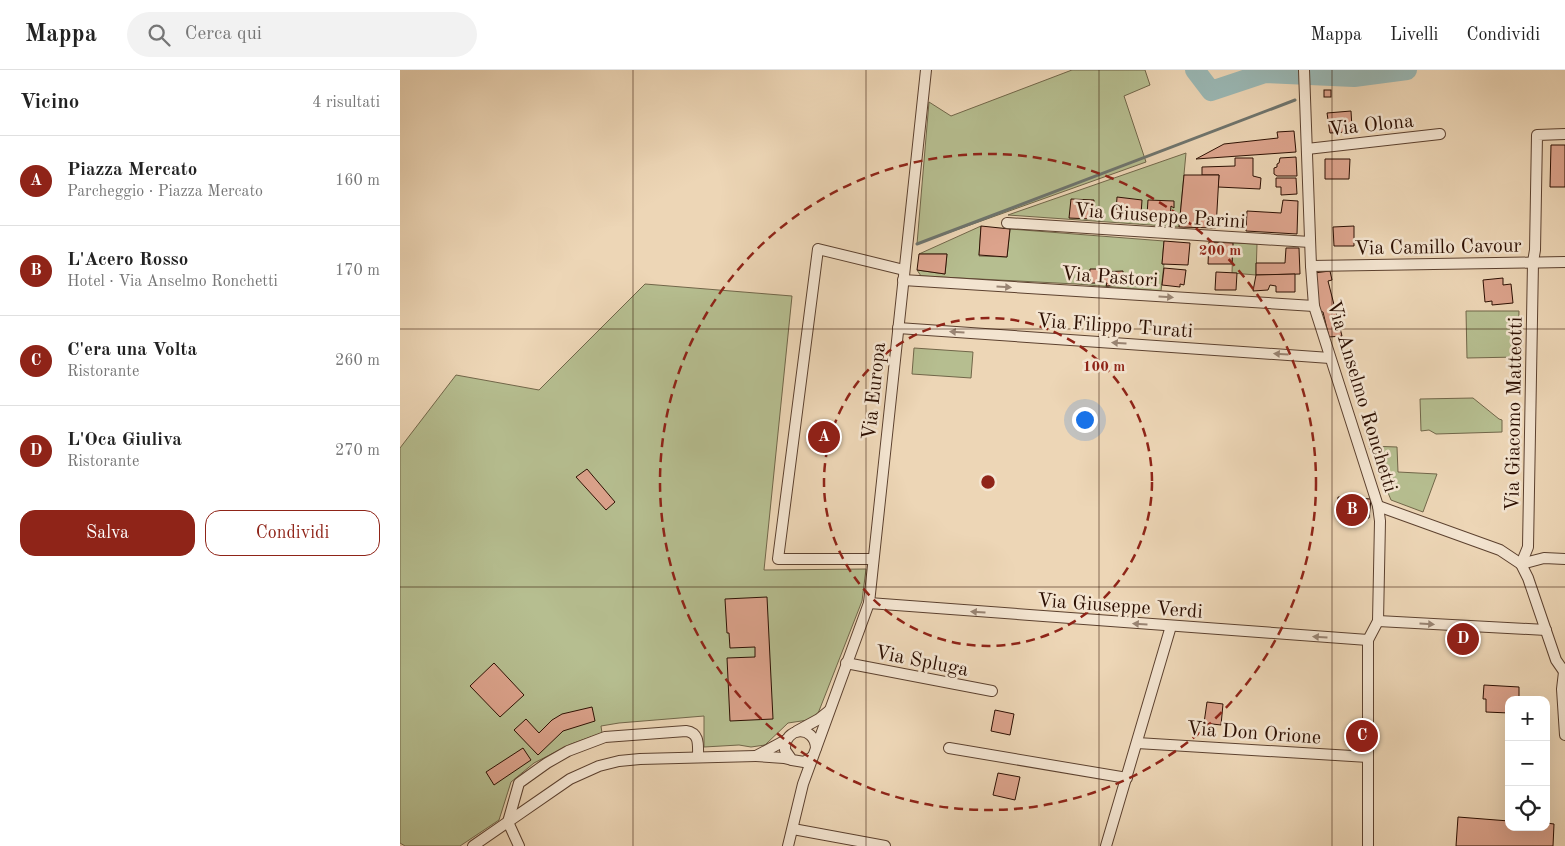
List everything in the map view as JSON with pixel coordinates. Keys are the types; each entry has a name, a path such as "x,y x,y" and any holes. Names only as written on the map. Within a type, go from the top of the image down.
{"street":[{"name":"Via Europa","path":"788,846 803,784 868,603 926,70"},
{"name":"Via Anselmo Ronchetti","path":"1304,70 1314,306 1378,506 1380,521 1378,622 1368,640"},
{"name":"Via Olona","path":"1307,149 1440,134"},
{"name":"Via Giacomo Matteotti","path":"1521,564 1528,547 1537,135 1565,134"},
{"name":"Via Giuseppe Parini","path":"1007,223 1310,242"},
{"name":"Via Pastori","path":"873,559 778,559 818,249 903,275 1314,306"},
{"name":"Via Camillo Cavour","path":"1311,266 1565,262"},
{"name":"Via Filippo Turati","path":"898,328 1330,358"},
{"path":"1378,506 1500,550 1521,564 1528,578 1556,660 1564,673 1562,689 1565,735"},
{"path":"1521,564 1544,558 1565,559"},
{"name":"Via Giuseppe Verdi","path":"868,603 1368,640"},
{"path":"1378,622 1546,630"},
{"path":"1106,846 1171,626"},
{"path":"1368,640 1368,846"},
{"name":"Via Spluga","path":"846,663 992,691"},
{"path":"756,756 786,740 789,736 819,719 830,710"},
{"path":"519,846 508,822 517,788 522,780 557,756 591,741 622,735 686,731 691,732 697,737 698,757"},
{"path":"476,844 570,779 599,766 630,760 698,757 756,756 804,762 814,752 814,739 811,735 797,731"},
{"path":"786,740 785,750 794,761 803,784"},
{"name":"Via Don Orione","path":"1137,743 1368,757"},
{"path":"949,748 1127,778"},
{"path":"793,829 885,846"},
{"path":"476,844 490,846"}],"green space":[{"path":"1072,70 1145,70 1150,85 1124,96 1146,162 917,244 929,102 951,116"},
{"path":"1186,153 1179,227 1008,215"},
{"path":"981,226 979,256 1007,257 1010,229 1164,241 1161,291 1076,284 921,276 917,270 945,274 947,254 919,254"},
{"path":"1233,243 1257,244 1256,275 1232,273"},
{"path":"645,284 792,296 764,570 866,569 862,601 817,716 808,720 788,723 765,745 751,747 739,745 704,747 704,716 601,726 602,733 571,744 534,763 511,782 499,820 460,846 405,846 400,843 400,448 456,375 539,390"},
{"path":"1466,311 1519,311 1518,357 1467,358"},
{"path":"914,348 973,352 971,378 912,374"},
{"path":"1473,398 1502,420 1502,432 1436,434 1429,430 1421,431 1420,399"},
{"path":"1369,446 1397,447 1398,472 1437,474 1423,512 1391,500"}],"building":[{"path":"1324,90 1331,90 1331,97 1324,97"},
{"path":"1351,111 1352,128 1345,129 1346,132 1330,133 1327,113"},
{"path":"1294,131 1296,152 1196,159 1224,144 1278,138 1277,132"},
{"path":"1551,145 1565,145 1565,187 1550,187"},
{"path":"1296,157 1297,176 1277,176 1274,174 1274,168 1277,167 1280,158"},
{"path":"1235,158 1253,158 1253,176 1261,178 1260,189 1218,187 1219,175 1202,175 1202,167 1235,166"},
{"path":"1325,159 1350,159 1349,179 1325,179"},
{"path":"1184,175 1219,175 1216,228 1179,227"},
{"path":"1276,178 1296,178 1297,194 1281,195 1281,187 1276,187"},
{"path":"1117,197 1142,200 1141,215 1116,213"},
{"path":"1071,199 1094,200 1092,219 1069,218"},
{"path":"1148,200 1174,201 1174,208 1171,206 1170,217 1147,215"},
{"path":"1283,200 1298,201 1297,234 1246,231 1247,211 1281,213"},
{"path":"981,226 1010,229 1007,257 979,255"},
{"path":"1354,226 1354,246 1334,246 1333,227"},
{"path":"1164,241 1190,243 1188,265 1162,264"},
{"path":"1209,242 1233,243 1232,264 1208,264"},
{"path":"1286,248 1299,248 1300,274 1256,275 1256,263 1285,263"},
{"path":"919,254 947,254 945,274 917,270"},
{"path":"1164,268 1186,270 1184,285 1180,284 1180,287 1162,285"},
{"path":"1090,269 1100,269 1100,272 1123,271 1123,285 1106,286 1107,283 1089,283"},
{"path":"1330,271 1332,280 1328,281 1342,336 1329,337 1323,312 1319,311 1314,273"},
{"path":"1216,272 1237,273 1236,290 1215,290"},
{"path":"1295,274 1295,292 1276,292 1276,286 1270,285 1268,290 1253,291 1256,275"},
{"path":"1503,278 1503,285 1511,284 1513,303 1492,305 1492,301 1485,302 1483,280"},
{"path":"587,469 615,502 606,510 576,477"},
{"path":"1338,497 1371,499 1369,518 1337,516"},
{"path":"767,597 773,719 730,721 727,658 755,657 755,647 730,648 725,599"},
{"path":"494,663 524,695 500,717 470,686"},
{"path":"1484,685 1519,687 1519,696 1505,696 1505,713 1486,712 1486,699 1483,699"},
{"path":"1207,702 1223,704 1221,725 1204,723"},
{"path":"592,707 595,721 563,731 538,755 514,730 526,719 539,733 552,720 562,714"},
{"path":"995,710 1014,714 1010,735 991,731"},
{"path":"523,748 531,760 494,785 486,772"},
{"path":"998,773 1020,777 1015,800 993,795"},
{"path":"1458,817 1505,821 1505,831 1550,831 1550,824 1554,824 1553,846 1456,846"}],"waterway":[{"path":"1195,70 1211,91 1265,73 1354,77 1407,70"},
{"path":"917,244 1295,100"}],"place":[{"name":"Piazza Mercato","path":"824,437"},
{"name":"L'Acero Rosso","path":"1352,510"},
{"name":"L'Oca Giuliva","path":"1463,639"},
{"name":"C'era una Volta","path":"1362,736"}]}
